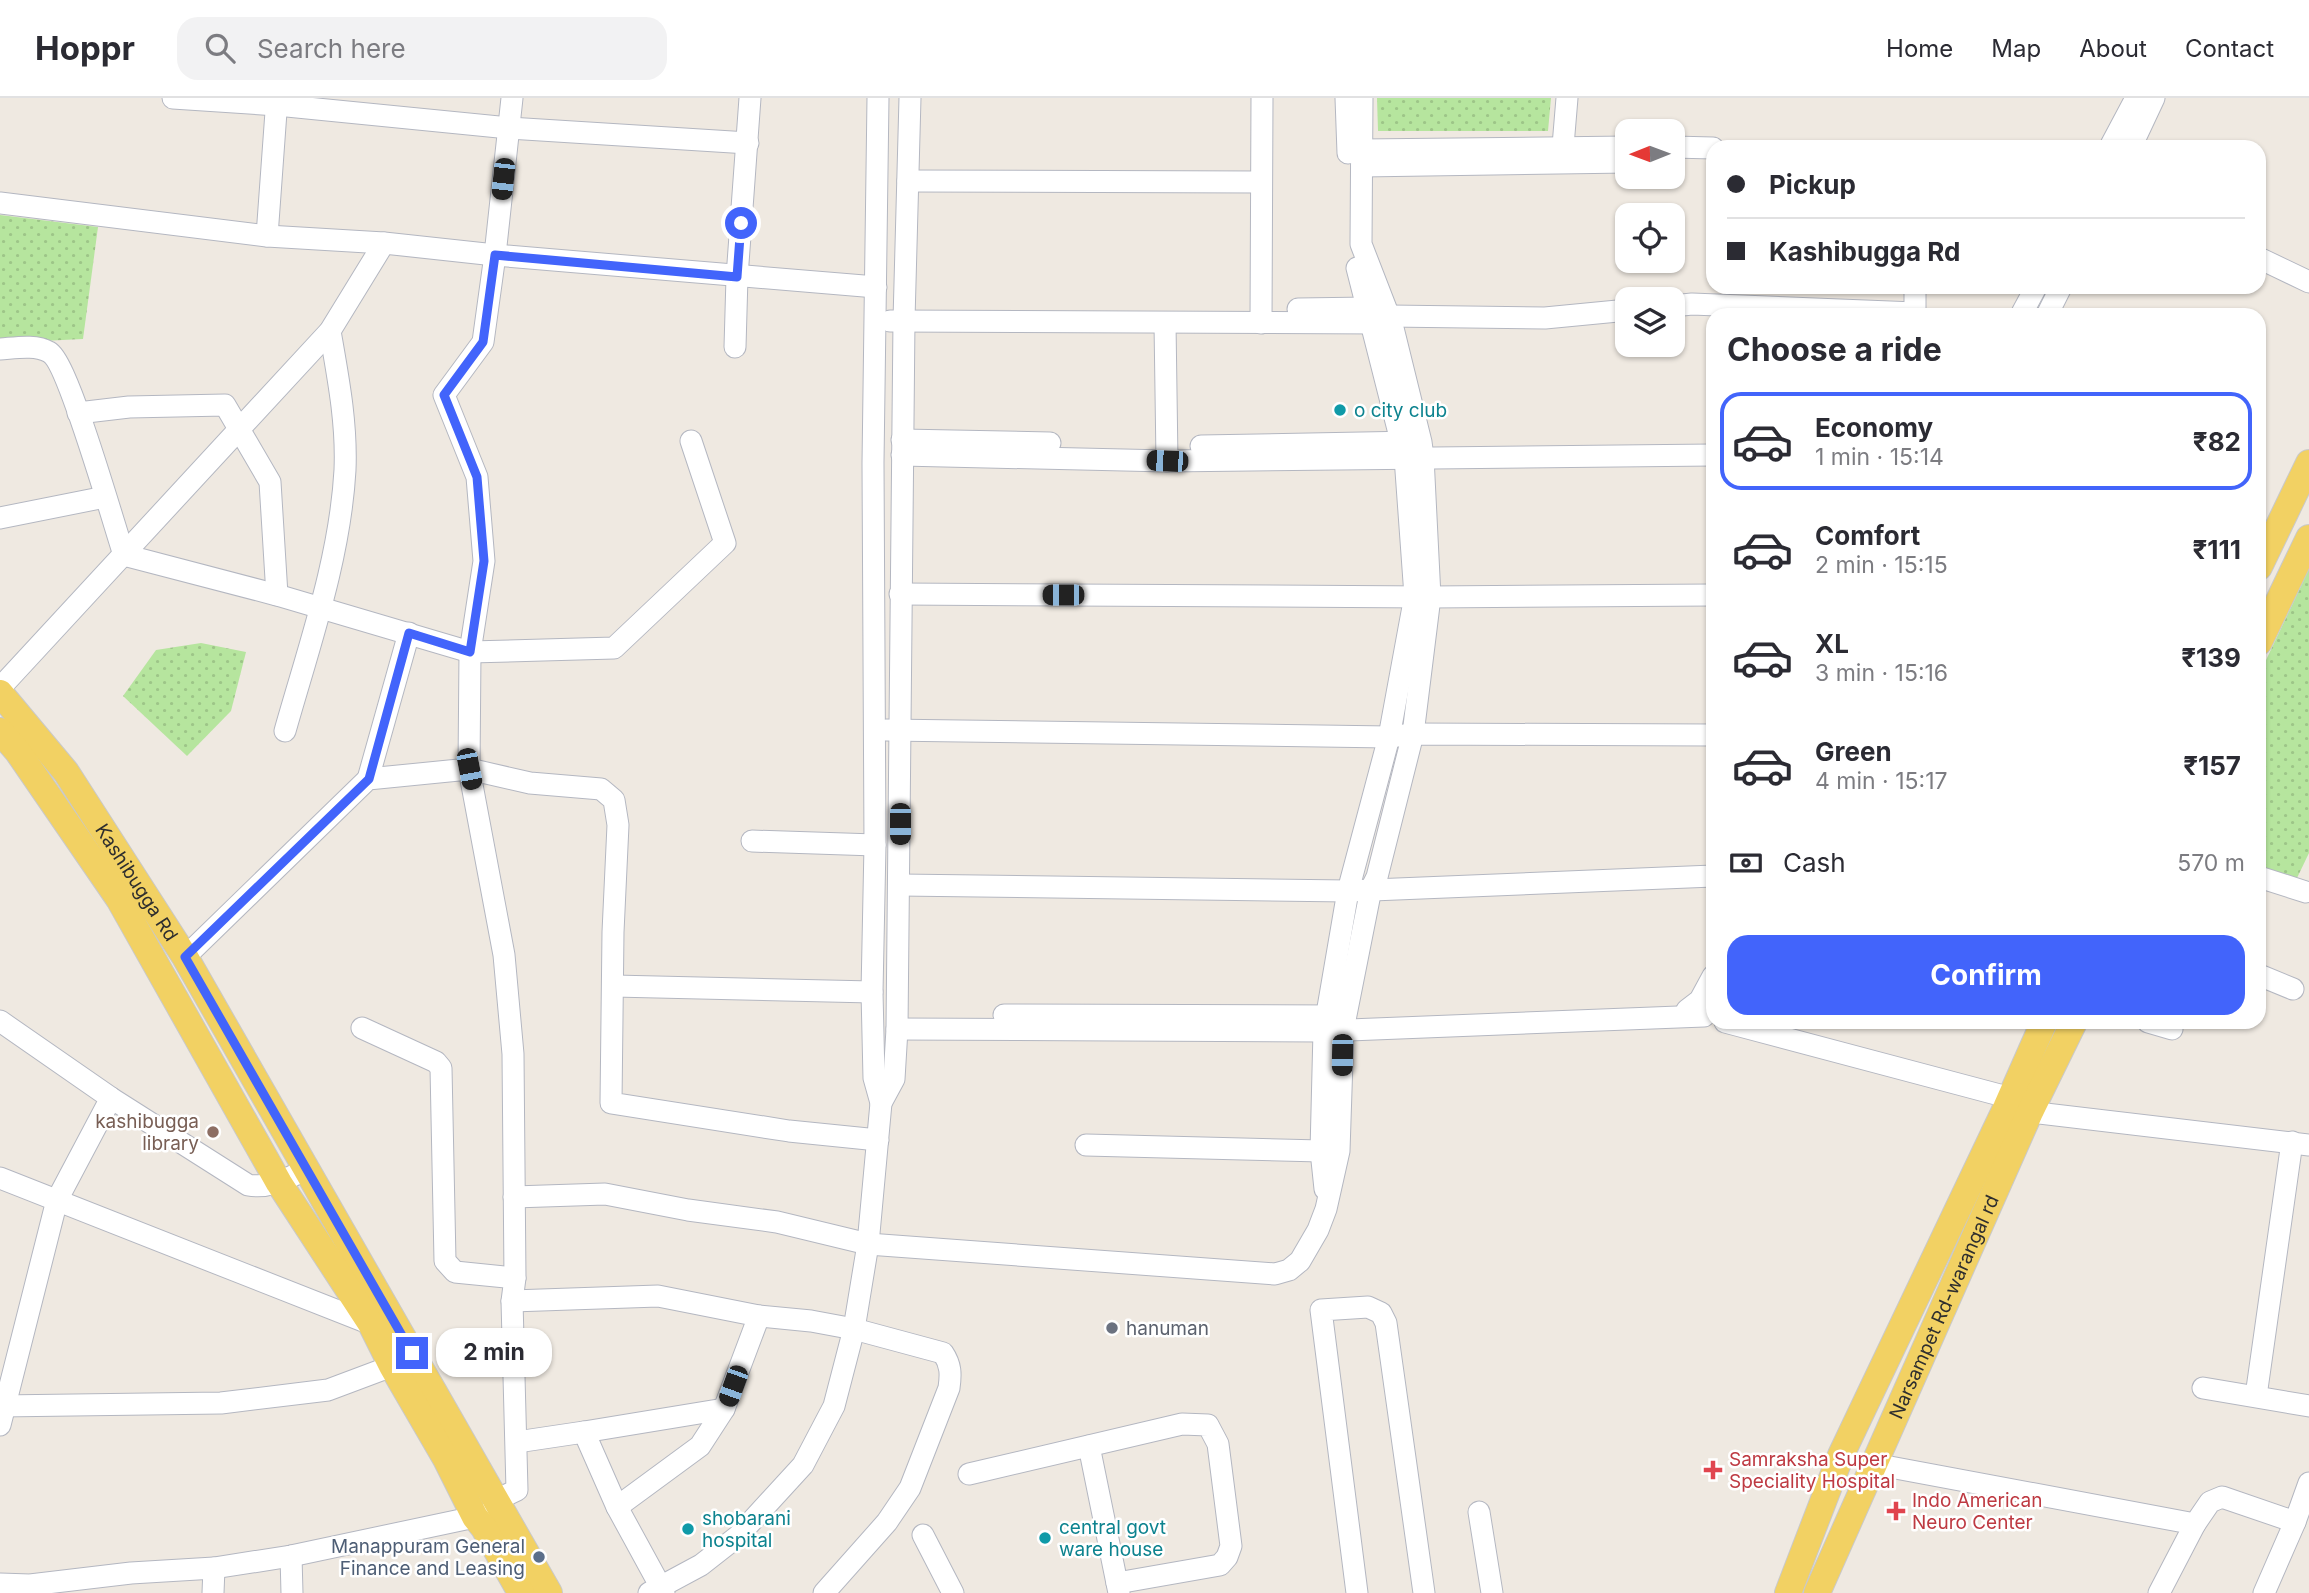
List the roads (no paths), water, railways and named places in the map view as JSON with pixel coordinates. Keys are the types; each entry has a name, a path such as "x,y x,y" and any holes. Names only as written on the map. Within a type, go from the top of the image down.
{"main road":[{"path":"2266,552 2309,463"},
{"path":"2266,627 2309,538"},
{"name":"Kashibugga Rd","path":"0,693 66,772 185,957 549,1593"},
{"name":"Kashibugga Rd","path":"0,731 18,752 119,899 279,1183 371,1324 479,1522 521,1593"},
{"name":"Narsampet Rd-warangal rd","path":"1817,1593 1874,1464 2020,1105 2042,1029"},
{"name":"Narsampet Rd-warangal rd","path":"1788,1593 1840,1455 2020,1105 2069,1029"}],"street":[{"path":"173,98 277,101 509,128 748,143"},
{"path":"0,1584 30,1589 132,1583 479,1522 496,1500 517,1490 513,1301 513,1054 504,955 469,769 470,652 484,561 477,477 444,395 483,342 512,98"},
{"path":"735,347 737,277 751,98"},
{"path":"584,1432 658,1591 701,1565 738,1536 803,1465 834,1406 855,1329 868,1244 881,1103 874,1078 872,992 876,845 873,463 878,98"},
{"path":"881,1103 894,1079 897,1023 902,447 910,98"},
{"path":"1261,316 1262,98"},
{"path":"1346,98 1352,250 1380,318"},
{"path":"514,1197 604,1194 688,1210 776,1222 868,1244 1275,1274 1289,1270 1300,1261 1318,1230 1326,1209 1339,1151 1335,1023 1414,728 1422,589 1413,449 1361,244 1362,98"},
{"path":"1563,146 1567,98"},
{"path":"2114,140 2136,98"},
{"path":"2134,140 2154,98"},
{"path":"267,236 277,101"},
{"path":"1362,158 1563,146 1615,147"},
{"path":"1685,148 1706,148"},
{"path":"1362,158 1615,162"},
{"path":"1685,162 1706,162"},
{"path":"908,176 1261,176"},
{"path":"0,203 267,236 384,243 737,277 876,305 904,314 1165,323 1261,316"},
{"path":"0,688 330,331 384,243"},
{"path":"2266,261 2309,282"},
{"path":"1685,305 1781,308"},
{"path":"904,314 1545,318 1615,311"},
{"path":"1165,323 1167,454"},
{"path":"285,731 320,609 335,544 345,469 342,398 330,331"},
{"path":"0,349 30,347 49,352 63,372 124,555"},
{"path":"225,405 270,482 277,595"},
{"path":"78,413 129,407 262,407"},
{"path":"124,555 277,595 470,652 614,648 725,543 691,441"},
{"path":"902,447 1167,454 1413,449 1706,455"},
{"path":"0,517 105,497"},
{"path":"900,591 1422,589 1706,595"},
{"path":"1326,1209 1321,1152 1350,884 1390,730 1422,589"},
{"path":"185,957 369,779 409,633"},
{"path":"874,723 1390,730 1414,728 1706,735"},
{"path":"369,779 469,769 530,783 601,789 614,800 618,825 613,932 611,1103 789,1131 878,1140"},
{"path":"752,841 876,845"},
{"path":"900,879 1350,884 1706,876"},
{"path":"2266,879 2308,890"},
{"path":"2266,978 2292,989"},
{"path":"614,986 872,992"},
{"path":"897,1023 1335,1023 1706,1009"},
{"path":"0,1021 111,1098 248,1185 279,1183 307,1169"},
{"path":"362,1028 436,1062 441,1068 445,1261 455,1272 515,1278"},
{"path":"1751,1029 2020,1105 2300,1143 2256,1396"},
{"path":"111,1098 57,1200 1,1412 221,1403 328,1390 393,1366"},
{"path":"1086,1145 1321,1152"},
{"path":"0,1178 371,1324"},
{"path":"513,1301 658,1296 759,1317 811,1321 855,1329 943,1353 949,1362 949,1388 910,1488 887,1522 824,1593"},
{"path":"1357,1593 1321,1310 1368,1307 1381,1313 1386,1323 1424,1593"},
{"path":"617,1507 700,1446 724,1409 759,1317"},
{"path":"2203,1388 2309,1406"},
{"path":"517,1442 724,1409"},
{"path":"969,1474 1182,1424 1208,1424 1218,1444 1231,1546 1227,1557 1220,1565 1118,1588 1089,1446"},
{"path":"1874,1464 2195,1524"},
{"path":"2264,1593 2309,1483"},
{"path":"2166,1591 2195,1524 2210,1502 2222,1497 2295,1521"},
{"path":"1479,1512 1492,1593"},
{"path":"923,1535 953,1593"},
{"path":"291,1556 292,1593"},
{"path":"213,1593 215,1568"}],"place":[{"name":"o city club","path":"1340,410"},
{"name":"kashibugga library","path":"213,1132"},
{"name":"hanuman","path":"1112,1328"},
{"name":"Samraksha Super Speciality Hospital","path":"1713,1470"},
{"name":"Indo American Neuro Center","path":"1896,1511"},
{"name":"shobarani hospital","path":"688,1529"},
{"name":"central govt ware house","path":"1045,1538"},
{"name":"Manappuram General Finance and Leasing","path":"539,1557"}]}
